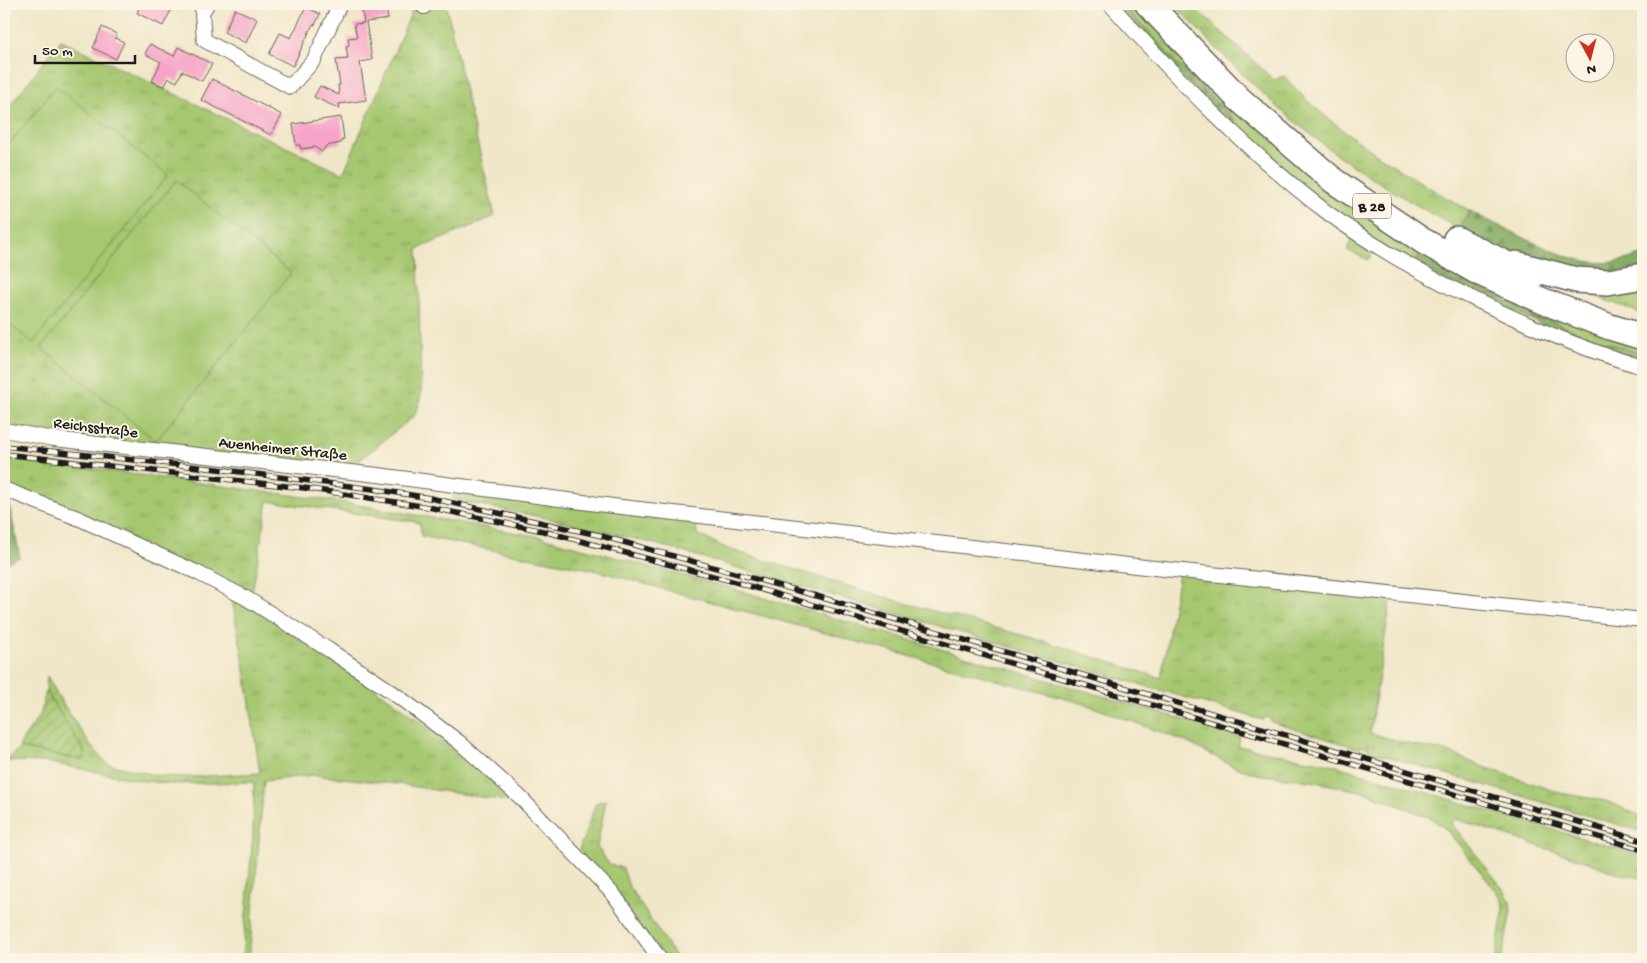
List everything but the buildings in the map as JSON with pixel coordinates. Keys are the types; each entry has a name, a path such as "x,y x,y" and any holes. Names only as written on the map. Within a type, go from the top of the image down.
{"highway":[{"name":"B 28","path":"1148,4 1246,105 1334,180 1424,241 1480,273 1543,301 1610,327 1643,337"},
{"name":"B 28","path":"1167,4 1248,86 1345,169 1436,228 1479,252 1554,288 1613,312 1643,321"},
{"path":"1479,252 1576,280 1608,282 1643,276"}],"street":[{"path":"207,4 202,13 204,40 290,87 314,60 340,4"},
{"path":"1110,4 1146,45 1230,130 1292,184 1346,225 1432,279 1528,326 1610,358 1643,366"},
{"name":"Reichsstraße","path":"4,430 54,439 184,454"},
{"name":"Auenheimer Straße","path":"184,454 378,474 613,506 1145,567 1643,620"},
{"path":"4,489 80,519 196,572 329,650 392,692 458,742 520,797 614,895 660,959"}],"green space":[{"path":"415,4 446,4 495,216 418,249 421,394 414,416 344,473 4,428 4,113 61,40 343,174"},
{"path":"1111,4 1123,4 1175,62 1236,122 1230,128"},
{"path":"1123,4 1134,4 1330,190 1643,348 1643,354 1613,346 1556,324 1418,257 1414,266 1378,245 1368,260 1347,250 1355,230 1230,128 1236,121 1175,62"},
{"path":"1174,4 1191,4 1274,80 1284,76 1318,110 1355,139 1414,178 1470,211 1458,229 1370,177 1320,142 1244,76"},
{"path":"56,86 168,175 33,343 4,320 4,151"},
{"path":"176,180 291,273 156,441 41,348"},
{"path":"1470,211 1507,230 1571,258 1585,261 1612,262 1643,254 1643,267 1604,275 1537,262 1458,229"},
{"path":"1418,257 1480,288 1585,336 1643,354 1643,365 1610,356 1414,266"},
{"path":"1643,288 1643,314 1592,295 1633,291"},
{"path":"4,457 342,502 541,537 744,592 1206,726 1240,737 1238,746 1330,764 1643,856 1643,878 1615,873 1588,862 1455,819 1451,823 1504,890 1510,901 1511,911 1502,959 1495,959 1504,906 1500,896 1445,828 1430,818 1365,792 1310,781 1256,774 1235,767 1182,740 1085,704 594,570 421,536 420,524 416,522 268,501 251,598 4,485"},
{"path":"450,487 696,521 697,534 728,549 894,600 1043,641 1161,678 1180,568 1392,592 1370,733 1412,745 1449,752 1478,765 1560,793 1606,801 1643,817 1643,832 1369,751 1369,748 1362,746 1361,749 1271,722 1271,719 1264,717 1263,720 652,543 546,518 454,500"},
{"path":"4,497 8,498 20,557 4,564"},
{"path":"231,595 348,670 405,710 500,788 512,802 397,784 314,775 264,781 249,959 242,959 253,836 254,782 171,784 138,780 46,762 5,761 20,748 84,760 84,751 46,691 47,676 91,746 108,764 161,776 191,777 260,773 244,663"},
{"path":"46,691 84,751 84,760 20,748 20,744 41,713"},
{"path":"606,800 597,847 609,864 623,868 629,887 677,959 666,959 579,850 596,803"}],"railway":[{"path":"4,446 217,469 373,489 430,498 598,535 813,595 1643,841"},
{"path":"4,454 304,488 428,507 543,531 739,583 1643,850"}]}
